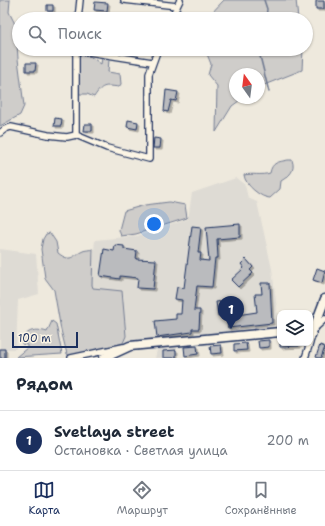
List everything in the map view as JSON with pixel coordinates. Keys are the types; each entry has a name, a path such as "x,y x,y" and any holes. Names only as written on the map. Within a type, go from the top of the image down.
{"street":[{"path":"79,12 80,0"},
{"path":"124,0 177,6"},
{"path":"174,12 180,0"},
{"path":"76,56 76,135"},
{"path":"114,56 152,62"},
{"path":"0,133 5,129 12,127 48,135 67,137 76,135 107,148 149,159 148,89 152,62 155,56"},
{"path":"313,328 325,299"},
{"path":"313,329 325,319"},
{"path":"71,358 130,346 277,332"},
{"path":"104,358 130,346"},
{"path":"305,358 309,346"}],"shaded area":[{"path":"0,0 10,0 9,12 12,18 12,56 18,56 24,106 20,115 0,126"},
{"path":"224,0 296,0 297,12 213,12"},
{"path":"78,56 91,57 101,64 102,58 105,57 109,59 108,72 120,74 121,84 119,87 107,86 101,88 94,97 87,94 78,94"},
{"path":"208,56 303,56 302,70 265,85 265,68 229,68 229,104 235,104 216,132 217,86 208,75 211,64"},
{"path":"292,160 293,164 291,173 281,181 280,189 270,198 262,196 250,187 245,179 244,175 270,173 272,167 278,162"},
{"path":"236,178 245,185 248,198 257,202 272,269 277,310 277,326 125,343 120,293 90,289 95,240 137,236 188,219 192,193"},
{"path":"169,202 185,205 187,218 136,234 121,236 119,230 124,211 145,205"},
{"path":"50,233 56,242 58,253 66,258 71,258 83,251 93,249 93,288 122,291 126,336 123,343 73,357 67,354 54,290 45,278 41,249 43,239 46,234"},
{"path":"0,249 36,254 39,294 18,300 16,349 6,349 6,358 0,358"},
{"path":"52,321 56,324 62,354 16,357 27,348 27,345 22,344 23,339 28,333 34,330 47,332"},
{"path":"177,343 177,358 155,358 158,346"}],"building":[{"path":"316,1 324,1 324,9 316,9"},
{"path":"95,2 108,3 107,11 94,10"},
{"path":"47,5 53,5 53,11 47,11"},
{"path":"26,63 36,63 35,71 26,71"},
{"path":"166,90 178,92 176,101 171,100 168,112 164,111"},
{"path":"55,118 62,119 61,126 54,126"},
{"path":"128,120 138,122 137,129 127,127"},
{"path":"85,124 92,124 92,131 84,131"},
{"path":"154,138 161,139 160,148 153,148"},
{"path":"240,224 240,237 217,239 218,258 215,258 212,287 197,286 194,310 200,310 199,329 192,329 192,332 157,337 155,321 176,319 176,314 181,314 182,300 175,299 177,287 184,288 192,226 201,227 198,253 201,253 200,260 209,261 206,227"},
{"path":"115,245 124,246 124,249 137,251 136,259 156,260 153,289 137,288 138,278 120,276 120,279 100,276 104,249 114,251"},
{"path":"246,259 253,267 250,270 253,273 238,287 231,280 244,268 241,264"},
{"path":"317,268 325,271 322,283 313,280"},
{"path":"261,283 270,283 272,323 228,328 225,315 218,316 216,302 225,301 226,312 237,311 237,315 257,312 255,294 262,294"},
{"path":"269,340 269,347 259,348 258,341"},
{"path":"246,343 247,350 234,351 234,344"},
{"path":"221,345 222,353 211,354 210,346"},
{"path":"320,345 325,347 321,358 318,358 316,357"},
{"path":"197,346 198,354 185,356 184,347"},
{"path":"0,349 5,349 5,358 0,358"},
{"path":"176,350 176,358 163,358 163,351"}],"waterway":[{"path":"264,0 267,12"},
{"path":"260,56 269,92"}],"place":[{"name":"Svetlaya street","path":"231,329"}]}
